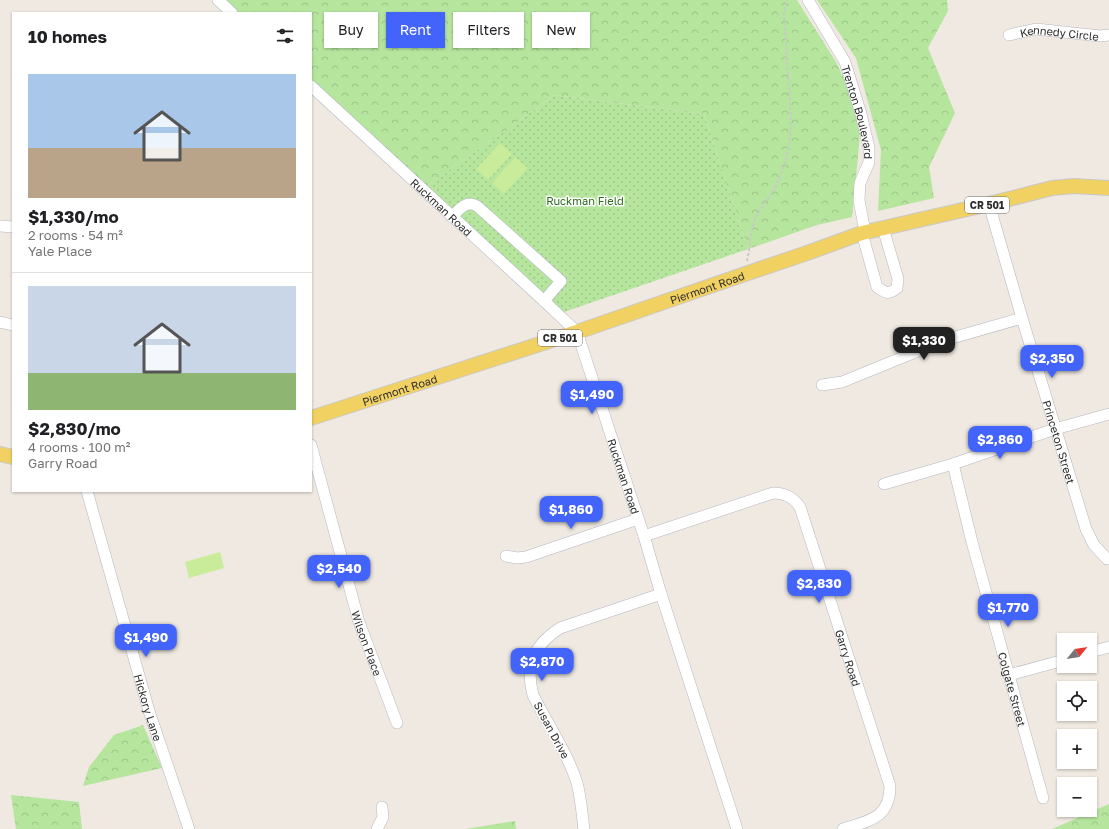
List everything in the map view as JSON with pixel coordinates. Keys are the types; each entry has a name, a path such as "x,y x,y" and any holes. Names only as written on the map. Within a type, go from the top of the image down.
{"main road":[{"name":"Piermont Road","path":"312,418 577,332 808,253 864,232 989,204 1052,188 1074,186 1108,190"},
{"path":"0,454 12,457"}],"street":[{"path":"218,0 231,12"},
{"name":"Trenton Boulevard","path":"808,0 845,62 862,121 869,148 869,162 860,183 859,200 864,232 877,287 885,292 892,292 897,288 898,279 883,228"},
{"name":"Kennedy Circle","path":"1010,35 1036,29 1100,36 1109,35"},
{"name":"Ruckman Road","path":"312,87 577,332 644,536 661,594 737,829"},
{"path":"452,217 467,204 477,206 561,281 544,301"},
{"name":"Princeton Street","path":"989,204 1086,529 1094,545 1107,559"},
{"path":"0,226 12,227"},
{"path":"822,385 842,382 945,340 1022,318"},
{"path":"0,322 12,325"},
{"path":"884,484 952,464 1055,429 1109,414"},
{"name":"Wilson Place","path":"312,450 360,622 397,723"},
{"name":"Colgate Street","path":"952,464 972,542 1043,798"},
{"name":"Hickory Lane","path":"87,492 149,711 189,829"},
{"name":"Garry Road","path":"644,536 773,493 781,493 789,496 800,507 890,786 888,803 880,814 868,821 842,829"},
{"path":"506,556 517,558 526,557 638,519"},
{"name":"Susan Drive","path":"584,829 580,797 570,765 533,695 530,684 532,661 543,641 560,628 661,594"},
{"path":"1097,650 1109,647"},
{"path":"1009,675 1057,662"},
{"path":"377,829 383,817 382,807"}],"path":[{"path":"745,274 754,221 782,173 791,133 784,14 787,0"}],"green space":[{"path":"217,0 797,0 836,62 861,114 852,217 817,225 748,249 704,114 555,95 424,188 312,87 312,12 230,12"},
{"path":"817,0 947,0 948,11 928,48 955,113 929,167 934,198 878,211 881,150 856,58"},
{"name":"Ruckman Field","path":"555,95 704,114 748,249 561,313 424,188"},
{"path":"500,143 512,154 488,180 476,169"},
{"path":"515,157 528,168 504,194 492,183"},
{"path":"220,552 224,568 189,578 185,562"},
{"path":"143,725 162,768 83,786 89,767 114,735"},
{"path":"11,795 79,802 82,829 16,829"},
{"path":"1109,804 1109,829 1052,829 1079,817 1097,817 1097,809"},
{"path":"515,821 516,829 465,829"}]}
